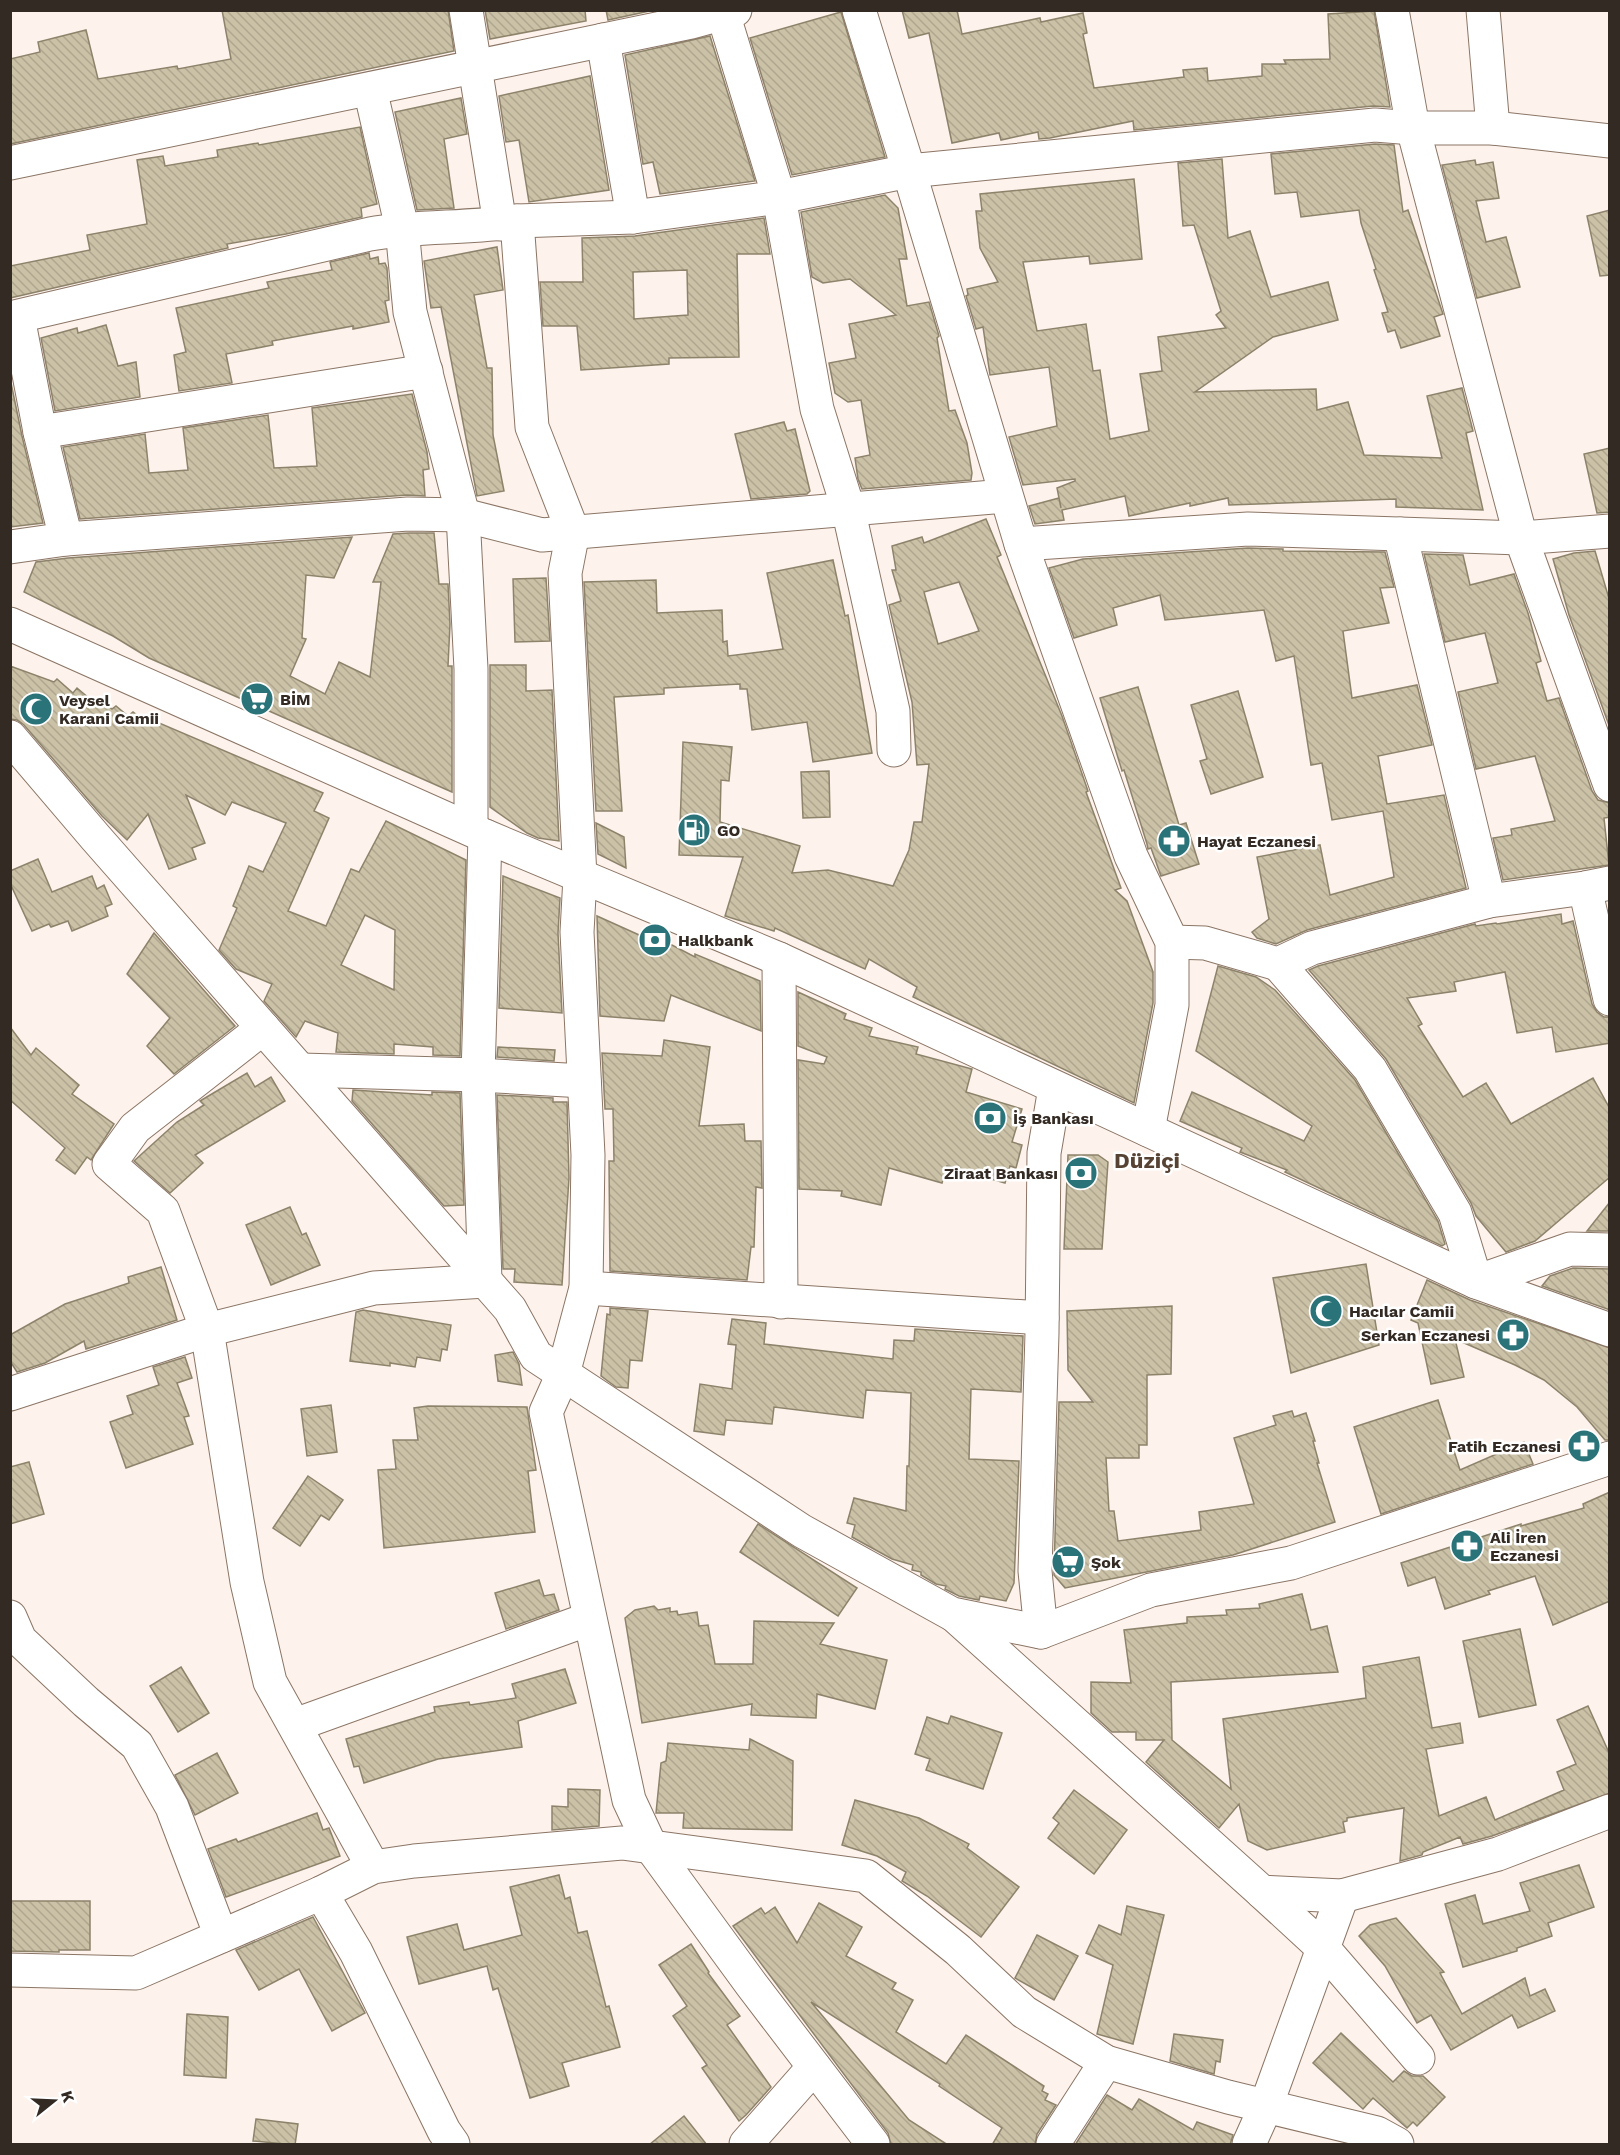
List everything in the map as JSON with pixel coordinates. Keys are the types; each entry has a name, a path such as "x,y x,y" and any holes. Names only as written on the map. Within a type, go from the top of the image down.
{"street":[{"path":"466,10 475,67 508,222 532,427 573,532 565,573 580,877 577,932 588,1155 586,1288 563,1374 546,1412 628,1800 651,1847 873,2145"},
{"path":"859,10 1021,544 1131,856 1172,942 1172,1005 1148,1130"},
{"path":"1392,10 1413,129 1521,538 1610,785"},
{"path":"1483,10 1493,128"},
{"path":"10,163 475,67 726,12 778,197 817,409 848,508 893,711 894,750"},
{"path":"603,40 633,218"},
{"path":"370,89 402,228 410,312 463,515 478,832 478,1075 485,1281"},
{"path":"66,539 14,317 402,228 633,218 778,197 909,171 1375,125 1413,129 1493,128 1610,141"},
{"path":"40,432 426,371"},
{"path":"10,547 66,539 408,514 463,515 542,535 1005,496"},
{"path":"1021,544 1248,530 1521,538 1610,531"},
{"path":"1400,534 1489,901"},
{"path":"10,624 580,877 779,959 1476,1282 1610,1330"},
{"path":"10,737 510,1309 536,1356 802,1531 952,1614 1323,1948 1418,2058"},
{"path":"1278,964 1312,948 1489,901 1597,886 1610,999"},
{"path":"1172,942 1204,943 1278,964 1370,1069 1455,1213 1476,1282"},
{"path":"779,959 781,1302"},
{"path":"263,1028 135,1128 109,1164 163,1211 207,1330 247,1582 270,1682 372,1867"},
{"path":"301,1070 478,1075 584,1082"},
{"path":"1041,1632 1035,1571 1044,1153 1055,1088"},
{"path":"1476,1282 1570,1249 1610,1250"},
{"path":"10,1394 207,1330 374,1288 485,1281"},
{"path":"586,1288 1042,1318"},
{"path":"952,1614 1041,1632 1151,1590 1291,1563 1610,1458"},
{"path":"10,1617 20,1641 136,1745 172,1807 221,1936"},
{"path":"295,1725 589,1620"},
{"path":"1262,1892 1342,1896 1498,1854 1610,1811"},
{"path":"10,1970 136,1973 321,1893 372,1867 414,1861 622,1843 866,1876 958,1950 1024,2012 1106,2062 1266,2106 1377,2133 1397,2145"},
{"path":"321,1893 357,1952 444,2131 453,2145"},
{"path":"1249,2145 1266,2106 1342,1896"},
{"path":"1053,2145 1106,2062"},
{"path":"746,2145 814,2067"}],"building":[{"path":"222,10 448,10 454,51 10,144 10,59 40,52 38,42 86,30 98,79 177,66 178,69 231,59"},
{"path":"485,10 585,10 586,21 490,39"},
{"path":"606,10 654,10 608,20"},
{"path":"902,10 957,10 962,34 1040,18 1041,22 1083,13 1087,33 1083,34 1094,88 1184,77 1183,70 1207,68 1208,81 1262,76 1262,64 1286,64 1284,60 1330,59 1328,14 1374,11 1390,107 1373,106 1134,130 1133,121 1050,138 1039,139 1038,132 1001,140 999,133 952,143 929,33 909,38"},
{"path":"841,12 885,157 792,175 750,38"},
{"path":"710,36 755,181 660,194 653,162 643,164 625,55"},
{"path":"590,76 609,190 529,202 519,140 506,142 499,96"},
{"path":"461,98 467,134 444,139 454,208 417,210 395,112"},
{"path":"360,127 377,204 361,208 362,217 227,244 228,248 10,298 10,266 90,250 87,235 147,224 137,160 163,156 165,166 218,157 217,150"},
{"path":"1375,144 1394,145 1403,212 1408,210 1443,314 1434,317 1440,336 1401,348 1395,330 1388,332 1382,313 1388,312 1374,270 1376,269 1359,210 1301,217 1297,192 1275,194 1271,154"},
{"path":"1222,159 1228,238 1250,231 1271,297 1328,282 1338,320 1273,337 1195,392 1316,389 1317,410 1348,402 1364,455 1442,458 1427,396 1462,388 1473,431 1466,433 1483,510 1396,507 1396,499 1229,505 1228,498 1190,506 1190,503 1129,516 1125,496 1062,510 1064,520 1035,524 1029,506 1059,498 1057,488 1075,479 1023,485 1009,437 1057,426 1049,367 990,375 983,327 976,329 966,296 968,295 967,289 998,282 980,248 976,211 982,211 980,194 1134,179 1142,259 1090,264 1089,256 1023,262 1037,331 1086,324 1093,371 1100,370 1110,439 1149,431 1140,374 1162,371 1158,337 1226,328 1216,315 1221,311 1194,225 1183,226 1178,163"},
{"path":"1475,160 1476,165 1493,162 1499,198 1476,201 1486,242 1506,237 1520,287 1477,298 1442,165"},
{"path":"885,195 898,208 907,259 899,259 907,306 929,302 939,336 937,338 949,411 955,410 967,443 971,480 862,489 858,479 855,458 870,455 861,400 848,402 835,393 829,363 856,358 849,324 896,315 850,279 823,283 812,277 801,212"},
{"path":"1610,210 1610,275 1600,276 1587,216"},
{"path":"764,218 770,254 737,254 739,357 669,358 669,364 581,370 577,326 543,326 540,282 583,282 582,238 635,236","holes":["687,270 688,315 634,319 633,272"]},
{"path":"497,247 503,290 474,295 487,368 492,368 493,435 504,491 477,496 441,307 431,308 424,261"},
{"path":"369,253 370,259 378,257 379,264 385,263 387,268 389,300 385,301 389,322 353,329 353,326 272,341 273,345 226,354 232,383 179,391 174,355 186,352 176,308 269,288 267,282 332,270 330,262"},
{"path":"106,325 118,366 136,362 140,397 55,411 41,338 77,328 78,333"},
{"path":"10,378 43,523 10,527"},
{"path":"412,394 427,452 429,469 423,470 425,496 407,495 80,519 63,447 145,434 149,473 188,470 183,428 268,415 274,468 317,466 312,408"},
{"path":"784,422 787,431 795,429 810,491 807,494 751,499 735,434"},
{"path":"1610,448 1610,512 1597,513 1584,454"},
{"path":"986,519 1001,555 997,557 1062,716 1088,791 1086,792 1121,888 1115,890 1127,901 1153,972 1153,1003 1134,1103 913,997 917,987 869,959 865,969 775,928 774,931 725,916 743,857 679,855 683,742 732,747 729,781 721,780 720,822 800,846 792,873 828,870 893,886 909,850 914,822 922,822 929,764 917,765 912,702 889,605 901,601 892,570 896,570 892,546 922,537 924,543","holes":["959,582 979,631 938,644 924,592"]},
{"path":"434,533 439,584 448,584 450,624 448,666 452,666 452,792 149,658 113,636 24,592 36,562 352,537 334,578 306,575 302,638 306,639 290,676 325,694 339,662 370,677 381,582 373,582 393,534"},
{"path":"1248,548 1283,549 1283,551 1385,552 1394,587 1380,588 1389,623 1343,631 1352,698 1417,685 1432,745 1378,756 1387,804 1444,795 1466,888 1307,930 1276,944 1257,938 1252,932 1269,919 1257,857 1320,845 1330,895 1394,877 1383,811 1332,820 1322,763 1311,765 1294,656 1276,661 1264,610 1165,620 1160,595 1113,608 1117,625 1074,638 1049,568 1083,559"},
{"path":"1595,551 1610,602 1610,728 1569,615 1553,559 1574,553"},
{"path":"1424,554 1463,555 1470,585 1514,574 1528,613 1541,661 1536,663 1547,701 1559,698 1592,791 1598,800 1610,803 1610,817 1604,818 1609,865 1503,880 1493,838 1512,835 1511,829 1555,821 1535,756 1476,769 1458,692 1498,683 1485,633 1445,642"},
{"path":"833,560 845,616 848,615 872,753 813,762 807,722 752,730 747,689 740,689 740,684 664,688 664,694 614,697 622,811 596,811 584,582 656,580 657,613 722,610 723,642 727,641 728,656 783,649 767,573"},
{"path":"546,578 550,641 515,642 513,579"},
{"path":"490,665 526,665 526,691 552,690 559,841 538,838 527,833 490,807"},
{"path":"10,666 54,682 57,679 73,693 77,688 96,704 100,699 112,709 116,706 128,716 133,712 146,722 150,719 323,793 314,811 329,818 288,911 326,926 351,869 359,872 386,821 466,860 460,1056 433,1055 433,1047 394,1044 394,1054 336,1052 338,1033 305,1021 296,1037 264,1001 272,984 236,969 219,950 237,908 233,906 249,866 263,872 286,823 232,802 225,815 186,795 205,843 192,848 196,859 169,869 148,814 127,840 102,816 24,725 17,720 10,719","holes":["365,915 395,930 394,990 341,965"]},
{"path":"1138,687 1179,825 1186,823 1199,864 1161,876 1151,848 1148,849 1100,698"},
{"path":"1238,691 1263,777 1211,794 1200,761 1207,759 1191,705"},
{"path":"829,771 830,817 803,818 801,772"},
{"path":"596,823 624,837 626,868 598,854"},
{"path":"38,859 52,892 92,876 97,889 104,885 112,904 105,907 108,916 72,931 68,921 51,927 49,924 32,931 10,883 10,871"},
{"path":"503,876 560,898 558,933 562,1013 499,1008"},
{"path":"1561,914 1562,924 1573,921 1592,1004 1597,1012 1604,1017 1610,1017 1610,1043 1556,1052 1552,1027 1517,1033 1505,972 1454,982 1456,991 1407,998 1422,1024 1418,1026 1463,1097 1486,1083 1511,1124 1593,1078 1610,1109 1610,1177 1535,1241 1506,1252 1476,1216 1471,1203 1386,1059 1309,970 1475,924 1476,926 1497,924"},
{"path":"597,916 668,948 670,944 695,957 695,954 760,981 761,1031 671,995 664,1021 600,1016"},
{"path":"154,933 235,1026 174,1074 147,1046 170,1018 127,974"},
{"path":"1218,966 1256,977 1275,990 1355,1080 1438,1221 1445,1244 1442,1246 1285,1172 1287,1170 1240,1152 1242,1148 1180,1121 1192,1092 1304,1141 1312,1126 1196,1051"},
{"path":"798,992 846,1014 844,1019 872,1028 869,1036 918,1047 916,1054 972,1069 966,1092 1022,1109 1012,1142 1022,1145 1016,1168 1010,1166 1005,1183 947,1166 942,1183 889,1168 881,1205 841,1196 842,1191 799,1189 798,1060 824,1064 827,1057 798,1046"},
{"path":"10,1027 31,1055 36,1048 79,1085 72,1094 114,1124 91,1160 87,1157 75,1174 56,1160 65,1148 10,1100"},
{"path":"664,1040 710,1047 699,1126 744,1124 745,1141 761,1141 762,1188 756,1187 754,1247 751,1247 747,1280 610,1271 609,1161 614,1161 613,1109 605,1109 602,1053 662,1056"},
{"path":"498,1047 555,1050 554,1061 497,1057"},
{"path":"247,1073 255,1087 271,1077 285,1101 195,1155 203,1163 170,1193 134,1161 177,1122 204,1105 200,1101"},
{"path":"353,1090 432,1095 432,1092 460,1093 464,1205 444,1206 352,1101"},
{"path":"497,1095 553,1098 553,1102 567,1102 569,1178 562,1285 514,1282 515,1269 503,1269"},
{"path":"1068,1155 1098,1155 1108,1162 1102,1249 1064,1249"},
{"path":"1610,1202 1610,1231 1587,1231"},
{"path":"290,1207 302,1235 306,1233 320,1265 271,1285 246,1225"},
{"name":"Hacılar Camii","path":"1366,1264 1379,1345 1291,1373 1273,1278"},
{"path":"161,1267 177,1320 86,1349 84,1341 45,1363 17,1372 10,1361 10,1335 65,1304 129,1283 128,1277"},
{"path":"1573,1268 1610,1269 1610,1310 1542,1286 1550,1276"},
{"path":"1427,1280 1470,1300 1610,1348 1610,1440 1605,1440 1577,1407 1544,1380 1455,1339 1464,1377 1431,1384 1418,1323 1411,1320"},
{"path":"1172,1306 1171,1374 1147,1375 1147,1445 1139,1445 1139,1458 1106,1458 1109,1511 1114,1511 1118,1541 1201,1530 1199,1512 1254,1504 1234,1438 1276,1425 1273,1416 1292,1411 1294,1417 1306,1413 1315,1441 1313,1441 1319,1463 1317,1463 1335,1522 1233,1555 1065,1588 1054,1575 1059,1402 1093,1402 1068,1370 1067,1311"},
{"path":"610,1308 648,1311 642,1361 630,1360 628,1388 616,1387 601,1376 607,1314 610,1315"},
{"path":"363,1310 451,1325 447,1350 442,1349 440,1361 417,1357 415,1367 350,1361 356,1312"},
{"path":"732,1319 766,1323 764,1344 893,1359 894,1340 914,1341 915,1329 1023,1336 1021,1392 971,1389 969,1459 1019,1461 1014,1583 1006,1601 980,1596 979,1600 959,1596 945,1589 946,1586 936,1584 921,1575 921,1572 912,1570 913,1565 892,1559 852,1537 855,1525 847,1523 854,1498 906,1511 911,1393 866,1390 863,1418 774,1407 772,1424 726,1420 724,1435 694,1431 700,1384 732,1389 736,1345 728,1344"},
{"path":"513,1352 519,1364 522,1385 498,1381 495,1355"},
{"path":"185,1357 192,1378 177,1383 189,1416 184,1417 193,1444 126,1468 110,1422 133,1414 127,1396 159,1385 153,1367"},
{"path":"1438,1400 1460,1470 1524,1442 1533,1464 1381,1514 1354,1427"},
{"path":"331,1405 337,1452 307,1456 301,1409"},
{"path":"428,1406 527,1407 536,1470 528,1471 535,1532 384,1548 378,1470 396,1469 393,1440 418,1440 414,1408"},
{"path":"29,1462 44,1514 10,1524 10,1467"},
{"path":"308,1476 343,1500 329,1520 321,1515 300,1546 273,1528"},
{"path":"1610,1492 1610,1601 1553,1625 1535,1576 1488,1591 1490,1594 1445,1609 1435,1577 1408,1586 1401,1563 1521,1524 1521,1526 1584,1508 1583,1504"},
{"path":"758,1524 857,1588 838,1616 740,1552"},
{"path":"539,1580 544,1596 554,1594 559,1610 506,1629 495,1593"},
{"path":"1302,1594 1311,1630 1327,1626 1338,1672 1171,1682 1172,1740 1231,1789 1223,1719 1366,1698 1363,1667 1419,1657 1432,1728 1460,1723 1463,1743 1426,1749 1439,1816 1486,1797 1495,1820 1564,1790 1557,1772 1576,1764 1557,1720 1588,1706 1610,1755 1610,1793 1492,1836 1463,1844 1460,1837 1423,1852 1422,1855 1400,1861 1404,1808 1347,1818 1347,1821 1343,1822 1345,1832 1267,1850 1248,1841 1239,1804 1219,1828 1146,1762 1164,1740 1136,1740 1136,1732 1112,1732 1091,1713 1091,1682 1131,1683 1124,1630 1187,1623 1187,1617 1227,1615 1226,1610 1260,1608 1259,1604"},
{"path":"654,1606 658,1610 670,1608 670,1612 677,1611 678,1615 697,1612 699,1626 708,1625 715,1664 753,1664 754,1621 834,1623 820,1644 887,1660 875,1709 817,1694 816,1718 751,1715 752,1704 642,1723 625,1618 635,1610"},
{"path":"1520,1629 1536,1705 1479,1717 1463,1641"},
{"path":"181,1667 209,1713 178,1732 150,1686"},
{"path":"565,1669 576,1703 518,1721 522,1747 438,1759 364,1783 359,1766 354,1767 346,1739 435,1712 434,1707 469,1702 470,1705 516,1698 512,1684"},
{"path":"951,1716 1002,1733 983,1789 926,1770 930,1759 915,1754 927,1717 948,1724"},
{"path":"750,1739 793,1761 792,1830 683,1828 684,1813 656,1813 661,1763 666,1761 668,1743 749,1750"},
{"path":"217,1753 238,1793 195,1815 175,1775"},
{"path":"568,1789 600,1790 599,1826 552,1830 552,1806 568,1807"},
{"path":"1074,1790 1127,1830 1094,1874 1048,1838 1059,1823 1053,1818"},
{"path":"855,1800 919,1818 969,1844 967,1848 1019,1887 981,1937 927,1896 902,1881 906,1872 877,1856 842,1845"},
{"path":"317,1813 323,1830 329,1828 340,1856 226,1897 208,1849 236,1839 238,1842"},
{"path":"1579,1865 1594,1907 1548,1923 1552,1936 1517,1948 1517,1951 1463,1967 1445,1904 1475,1895 1483,1924 1530,1911 1520,1883"},
{"path":"559,1875 565,1899 570,1897 578,1933 587,1931 606,2007 609,2006 620,2047 562,2063 569,2086 530,2098 498,1988 493,1990 487,1966 419,1984 407,1937 457,1924 464,1950 522,1935 510,1887"},
{"path":"10,1901 90,1901 90,1950 10,1951"},
{"path":"819,1903 862,1927 846,1956 896,1983 892,1989 913,2000 896,2032 946,2064 966,2035 1044,2086 1042,2091 1048,2094 1045,2100 1056,2105 1037,2134 1035,2145 992,2145 1002,2128 939,2086 940,2084 811,2002 909,2120 948,2145 891,2145 888,2133 733,1926 761,1908 765,1914 775,1907 797,1943"},
{"path":"1127,1906 1164,1915 1133,2044 1097,2034 1113,1965 1086,1953 1099,1925 1121,1935"},
{"path":"313,1917 365,2013 332,2031 299,1969 259,1990 236,1950"},
{"path":"1396,1918 1444,1972 1440,1973 1462,2014 1525,1978 1530,1996 1545,1989 1555,2011 1518,2028 1512,2015 1451,2050 1431,2015 1417,2023 1385,1966 1359,1936 1370,1925"},
{"path":"1037,1935 1078,1956 1054,2000 1015,1978"},
{"path":"691,1944 708,1973 740,2016 727,2025 771,2087 739,2121 702,2068 707,2065 673,2016 687,2006 659,1965"},
{"path":"187,2014 228,2017 226,2078 184,2075"},
{"path":"1341,2033 1393,2082 1404,2071 1412,2076 1423,2076 1445,2097 1417,2126 1413,2122 1407,2128 1373,2098 1363,2109 1313,2063"},
{"path":"1174,2034 1223,2040 1220,2062 1216,2061 1214,2074 1170,2061"},
{"path":"1107,2095 1132,2110 1139,2099 1193,2130 1197,2122 1233,2135 1230,2145 1075,2145"},
{"path":"684,2116 707,2145 649,2145"},
{"path":"256,2119 298,2124 295,2145 253,2141"}],"place":[{"name":"BİM","path":"257,699"},
{"name":"Veysel Karani Camii","path":"36,709"},
{"name":"GO","path":"694,830"},
{"name":"Hayat Eczanesi","path":"1174,841"},
{"name":"Halkbank","path":"655,940"},
{"name":"İş Bankası","path":"990,1118"},
{"name":"Ziraat Bankası","path":"1081,1173"},
{"name":"Hacılar Camii","path":"1326,1311"},
{"name":"Serkan Eczanesi","path":"1513,1335"},
{"name":"Fatih Eczanesi","path":"1584,1446"},
{"name":"Ali İren Eczanesi","path":"1467,1546"},
{"name":"Şok","path":"1068,1562"}],"district":[{"name":"Düziçi","path":"1147,1160"}]}
